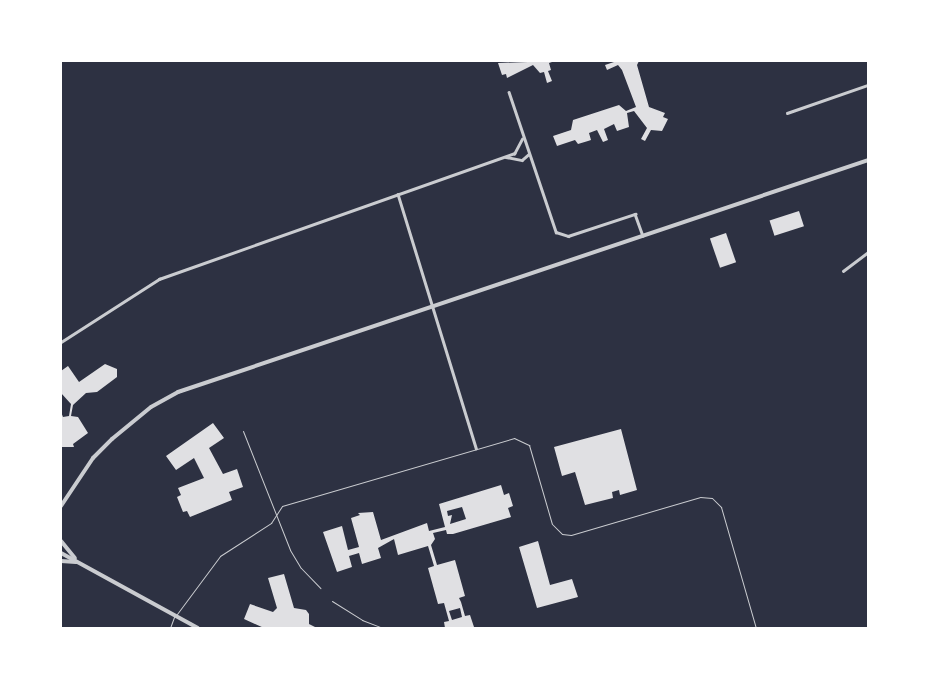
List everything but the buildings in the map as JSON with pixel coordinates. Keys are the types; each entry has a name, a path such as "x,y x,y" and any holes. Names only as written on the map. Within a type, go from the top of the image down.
{"street":[{"path":"787,113 868,85"},
{"path":"509,92 522,138 559,234 568,236 635,214 643,237"},
{"path":"61,342 159,279 505,157 514,152 522,138"},
{"path":"518,146 525,146"},
{"path":"514,152 516,157"},
{"path":"526,159 529,153"},
{"path":"505,157 532,160"},
{"path":"61,506 93,458 112,438 151,407 178,392 868,160"},
{"path":"398,194 476,448"},
{"path":"843,271 868,252"},
{"path":"61,541 79,562"},
{"path":"61,553 198,628"},
{"path":"61,561 79,562"}],"lane":[{"path":"243,431 276,515 301,568 320,588"},
{"path":"170,628 175,616 220,556 271,523 282,506 514,438 528,445 552,524 562,534 571,535 700,497 712,498 720,507 756,628"},
{"path":"332,601 362,620 383,628"}]}
